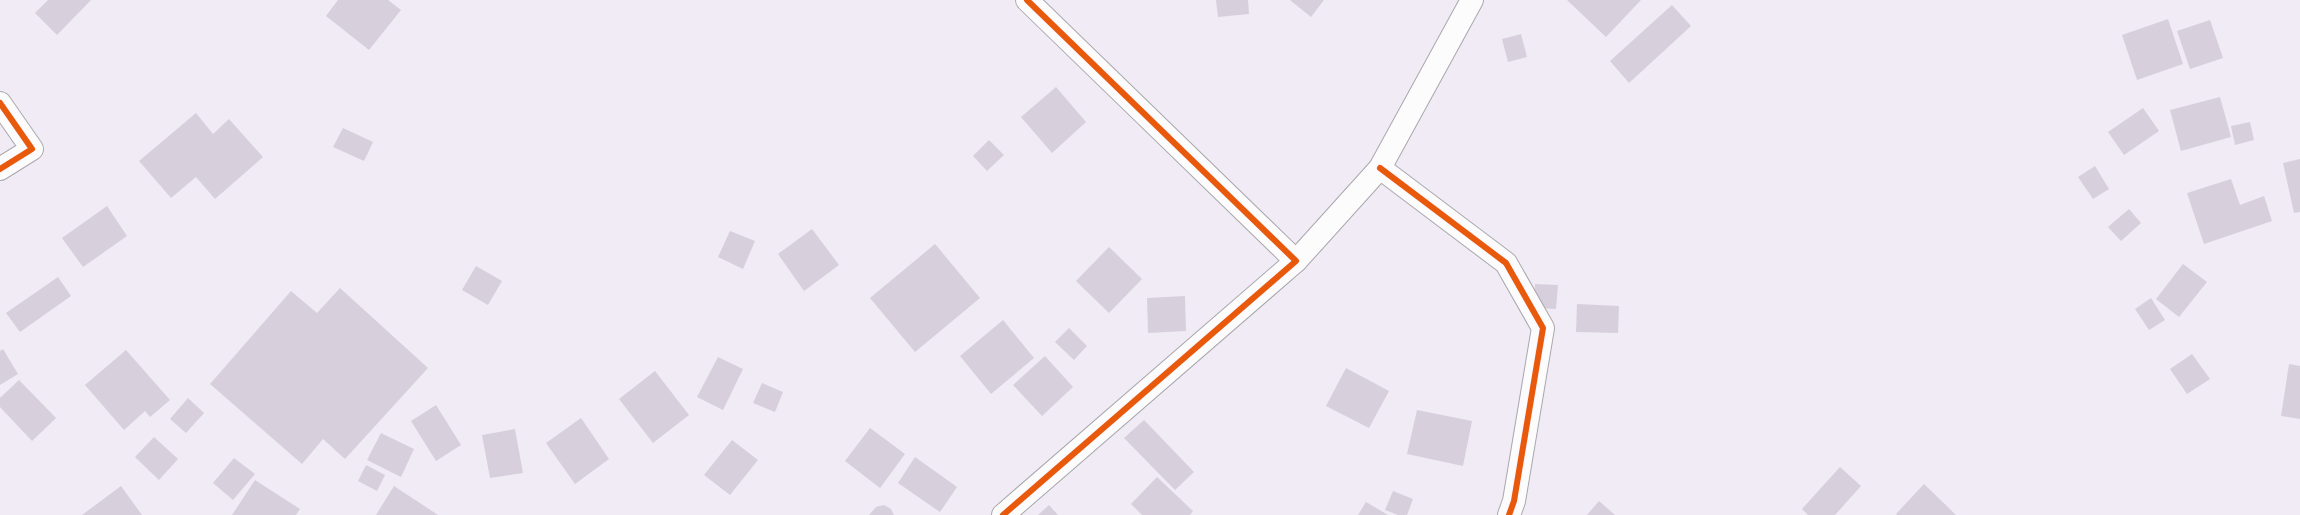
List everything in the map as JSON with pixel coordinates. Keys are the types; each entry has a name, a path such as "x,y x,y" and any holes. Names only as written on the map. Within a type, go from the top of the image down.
{"street":[{"path":"1027,0 1296,261"},
{"path":"1003,515 1089,438 1296,261 1380,168 1472,0"},
{"path":"0,103 32,148 0,169"},
{"path":"1380,168 1506,263 1543,328 1514,501 1509,515"}],"building":[{"path":"48,0 91,0 57,35 35,13"},
{"path":"338,0 388,0 401,10 369,50 326,16"},
{"path":"1216,0 1248,0 1249,14 1218,17"},
{"path":"1290,0 1324,0 1311,17"},
{"path":"1567,0 1641,0 1606,37"},
{"path":"1672,5 1691,26 1629,83 1610,61"},
{"path":"2168,19 2183,64 2137,80 2122,35"},
{"path":"2210,20 2223,58 2190,69 2177,31"},
{"path":"1521,34 1527,57 1508,62 1502,39"},
{"path":"1056,87 1086,122 1052,153 1021,117"},
{"path":"2220,97 2231,137 2181,151 2170,110"},
{"path":"2143,108 2159,131 2124,155 2108,132"},
{"path":"196,113 213,134 229,119 263,157 215,199 196,177 171,198 139,161"},
{"path":"2250,122 2254,140 2235,145 2231,126"},
{"path":"343,128 373,142 364,161 333,147"},
{"path":"989,140 1004,155 987,171 973,156"},
{"path":"2300,159 2300,212 2294,213 2283,163"},
{"path":"2095,166 2109,189 2093,199 2078,177"},
{"path":"2231,179 2240,205 2264,196 2272,221 2204,244 2187,193"},
{"path":"107,206 127,236 83,267 62,238"},
{"path":"2129,209 2141,223 2121,241 2108,227"},
{"path":"812,229 839,265 804,291 778,254"},
{"path":"730,231 755,241 743,269 718,257"},
{"path":"935,244 980,298 915,352 870,298"},
{"path":"1109,247 1142,279 1109,313 1076,281"},
{"path":"2183,264 2207,282 2179,317 2156,299"},
{"path":"476,266 502,281 488,305 462,290"},
{"path":"58,277 71,296 20,332 6,313"},
{"path":"1535,284 1558,285 1556,309 1534,308"},
{"path":"340,288 428,368 345,459 323,439 302,464 210,384 291,291 317,313"},
{"path":"1185,296 1186,331 1148,333 1147,298"},
{"path":"2151,298 2165,320 2149,330 2135,309"},
{"path":"1577,304 1619,306 1618,333 1576,332"},
{"path":"1003,320 1034,358 991,394 960,356"},
{"path":"1069,328 1087,346 1074,360 1055,342"},
{"path":"3,349 18,374 0,385 0,351"},
{"path":"126,350 170,400 150,417 145,411 124,430 85,385"},
{"path":"2192,354 2210,379 2187,394 2170,369"},
{"path":"1045,356 1073,387 1042,416 1013,385"},
{"path":"718,357 743,369 723,410 697,397"},
{"path":"2289,364 2300,366 2300,419 2281,416"},
{"path":"1346,368 1389,391 1369,428 1326,406"},
{"path":"655,371 689,415 653,443 619,399"},
{"path":"19,380 56,418 32,441 0,407 0,398"},
{"path":"762,383 783,392 775,412 753,403"},
{"path":"188,398 204,413 186,433 170,419"},
{"path":"436,405 461,445 436,461 411,421"},
{"path":"1417,410 1472,421 1463,466 1407,454"},
{"path":"581,418 609,459 575,484 546,443"},
{"path":"1144,420 1194,472 1175,490 1124,438"},
{"path":"870,428 905,454 880,488 845,461"},
{"path":"515,429 523,473 490,478 482,435"},
{"path":"381,433 414,449 401,477 367,460"},
{"path":"154,437 178,459 159,480 135,457"},
{"path":"732,440 758,460 730,495 704,475"},
{"path":"915,457 957,487 940,512 898,483"},
{"path":"234,458 255,474 233,500 213,483"},
{"path":"366,465 385,475 377,491 358,481"},
{"path":"1840,467 1861,486 1835,515 1808,515 1802,509"},
{"path":"1157,477 1193,511 1190,515 1142,515 1131,504"},
{"path":"255,480 300,509 296,515 232,515"},
{"path":"1924,484 1956,515 1897,515 1896,514"},
{"path":"121,486 142,515 82,515"},
{"path":"394,486 438,515 376,515"},
{"path":"1393,491 1413,499 1407,515 1398,515 1385,510"},
{"path":"1599,501 1615,515 1587,515"},
{"path":"1366,502 1388,515 1358,515"},
{"path":"884,505 891,509 894,515 869,515 876,507"},
{"path":"1049,505 1058,515 1038,515"}],"cycle path":[{"path":"1003,515 1296,261 1027,0"},
{"path":"0,103 32,149 0,169"},
{"path":"1380,168 1506,263 1543,328 1514,501 1509,515"}]}
